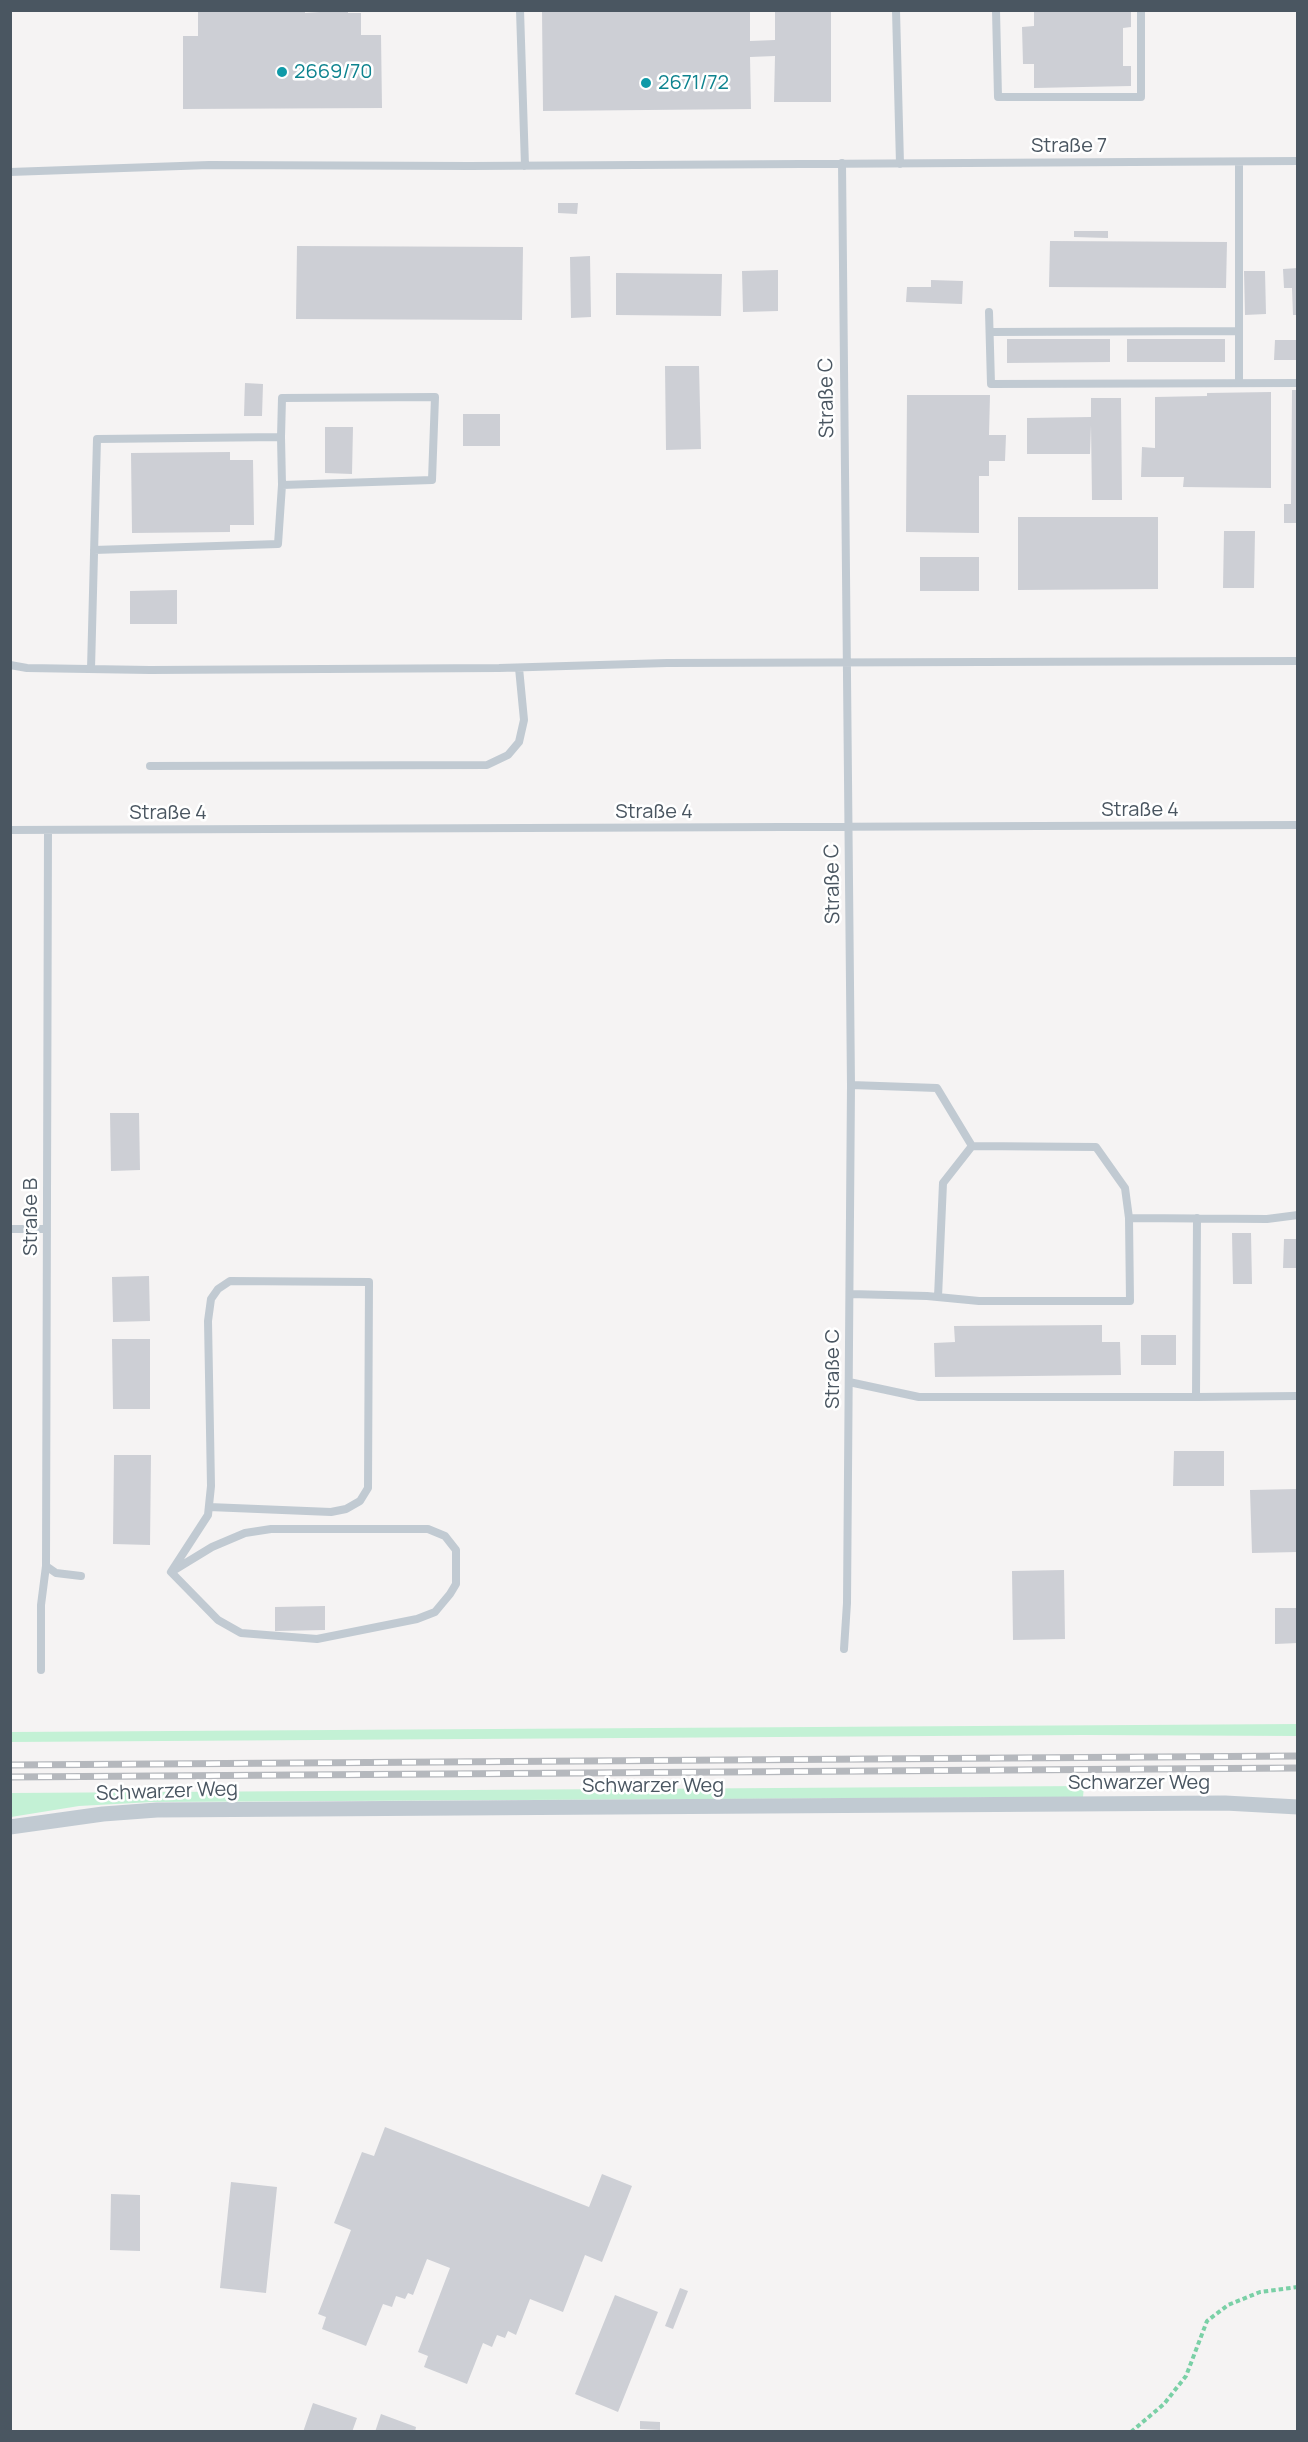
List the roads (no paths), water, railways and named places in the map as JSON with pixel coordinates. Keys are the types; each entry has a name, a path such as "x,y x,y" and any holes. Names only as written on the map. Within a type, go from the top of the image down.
{"street":[{"name":"Schwarzer Weg","path":"10,1827 102,1814 157,1810 1225,1803 1298,1807"}],"lane":[{"path":"520,10 525,165"},
{"path":"896,10 900,164"},
{"path":"996,10 998,97 1141,97 1141,10"},
{"name":"Straße 7","path":"10,172 209,165 1298,161"},
{"path":"1239,162 1239,383"},
{"name":"Straße C","path":"842,163 851,1085 848,1603 844,1649"},
{"path":"989,312 991,384 1298,383"},
{"path":"990,332 1239,331"},
{"path":"94,550 278,544 282,485 282,398 435,397 432,480 282,485"},
{"path":"91,669 97,439 281,437"},
{"path":"10,665 91,669 519,668 667,663 1298,661"},
{"path":"150,766 487,765 508,755 519,742 524,720 519,668"},
{"name":"Straße 4","path":"10,830 1298,825"},
{"name":"Straße B","path":"41,1670 41,1605 46,1566 48,830"},
{"path":"851,1085 937,1088 972,1146"},
{"path":"850,1294 979,1301 1130,1301 1129,1218 1125,1188 1095,1147 972,1146"},
{"path":"938,1297 943,1183 972,1146"},
{"path":"1129,1218 1267,1219 1298,1215"},
{"path":"1196,1397 1197,1218"},
{"path":"10,1229 47,1229"},
{"path":"171,1572 208,1515 211,1486 208,1322 211,1299 218,1289 230,1281 369,1282 368,1488 360,1501 346,1509 331,1512 209,1507"},
{"path":"849,1382 919,1397 1298,1396"},
{"path":"271,1529 428,1529 446,1536 456,1550 457,1567 456,1584 435,1612 417,1619 317,1639 241,1633 218,1620 171,1572 245,1533 271,1529"},
{"path":"46,1566 56,1573 81,1576"}],"railway":[{"path":"10,1765 1298,1756"},
{"path":"10,1777 1298,1768"}],"place":[{"name":"2669/70","path":"282,72"},
{"name":"2671/72","path":"646,83"}]}
